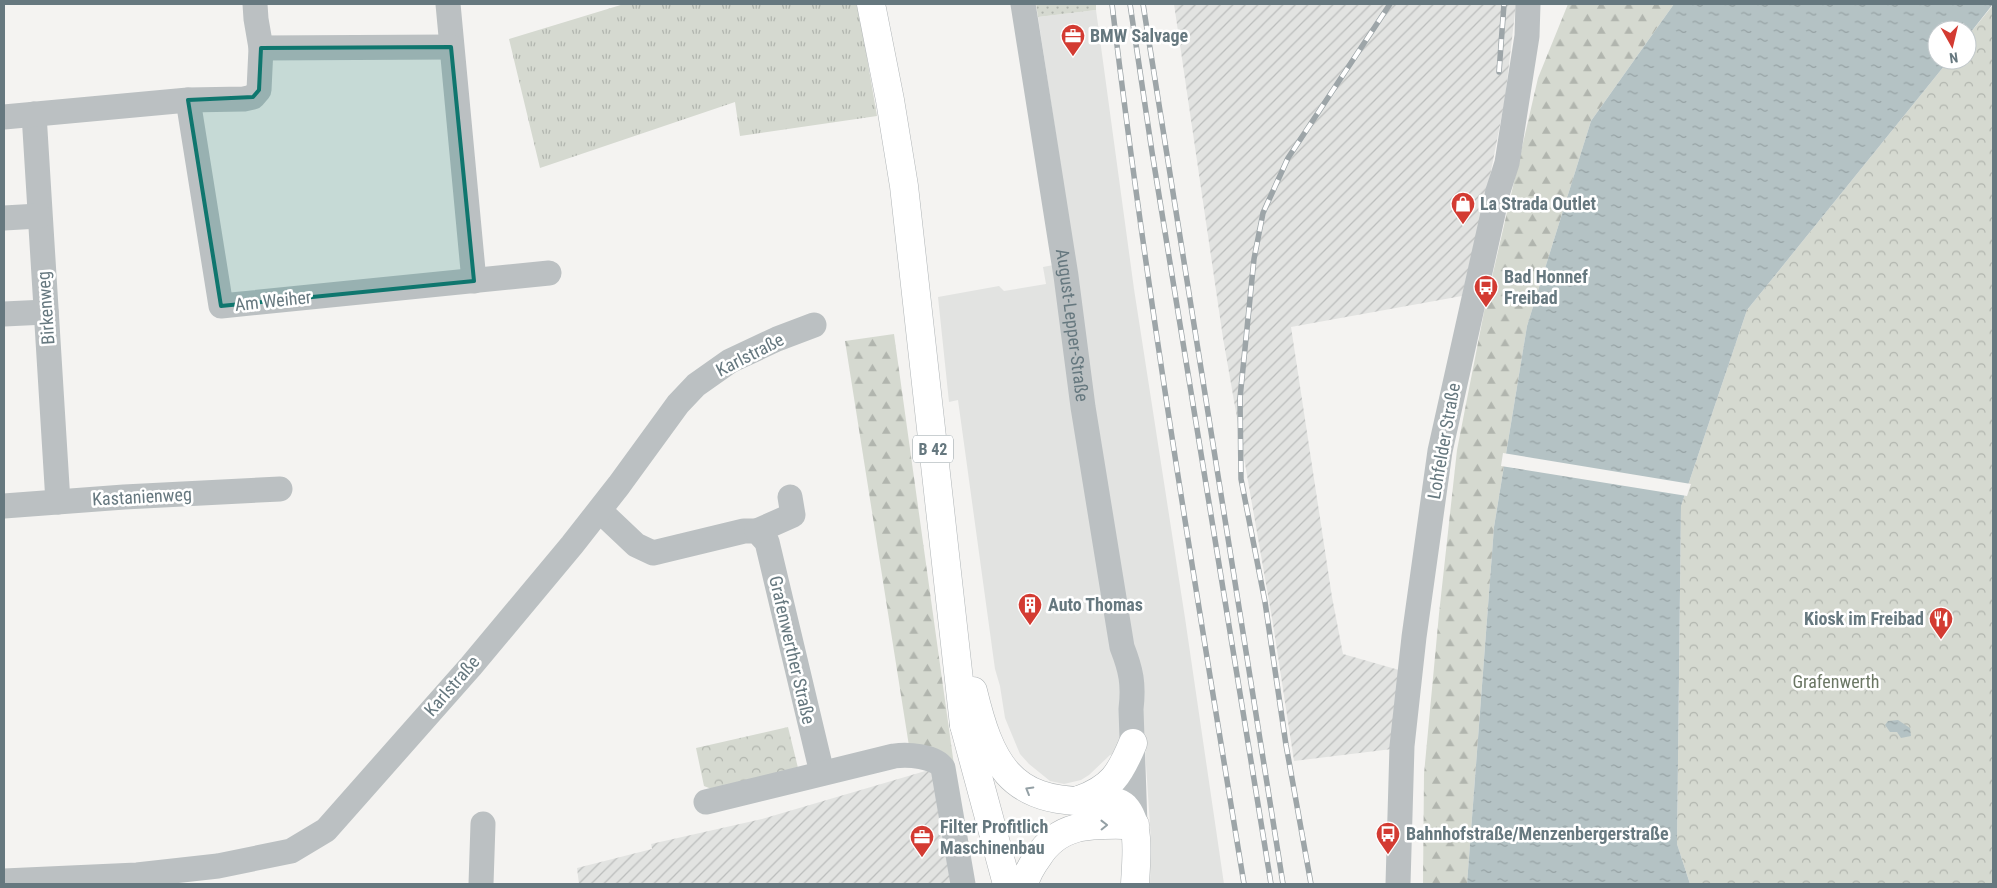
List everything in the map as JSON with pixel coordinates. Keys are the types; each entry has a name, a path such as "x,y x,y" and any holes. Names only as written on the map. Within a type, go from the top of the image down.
{"main road":[{"name":"B 42","path":"871,4 890,100 904,186 964,725 989,884"},
{"path":"953,626 964,656 987,743 1013,780 1034,793 1045,797 1075,801 1116,801 1129,812 1135,825 1088,826 1068,830 1050,842 1041,852 1028,873 1024,884"},
{"name":"B 42","path":"964,725 1007,884"},
{"path":"1075,801 1099,792 1112,782 1123,766 1133,743"},
{"name":"August-Lepper-Straße","path":"1135,825 1135,884"}],"street":[{"path":"4,118 188,100 244,99 253,97 259,90 261,48 256,4"},
{"path":"448,4 474,281"},
{"name":"August-Lepper-Straße","path":"1023,4 1066,276 1083,407 1122,647 1131,672 1134,691 1131,709 1135,825"},
{"name":"Lohfelder Straße","path":"1398,884 1402,746 1414,637 1440,451 1498,191 1506,163 1527,36 1528,4"},
{"path":"261,48 451,47"},
{"name":"Am Weiher","path":"188,100 221,306 549,272"},
{"name":"Birkenweg","path":"34,114 58,502"},
{"path":"4,218 39,216"},
{"path":"4,314 46,312"},
{"name":"Karlstraße","path":"4,881 137,874 218,875 291,851 326,830 471,666 600,511 678,404 696,386 730,361 777,339 814,325"},
{"name":"Kastanienweg","path":"4,506 280,489"},
{"path":"600,511 636,545 653,553 744,531 757,531 792,515 790,497"},
{"name":"Grafenwerther Straße","path":"757,531 767,542 822,773"},
{"path":"706,802 902,755 930,760 940,764 943,768 963,884"},
{"path":"481,884 484,824"}],"highlighted area":[{"path":"451,47 474,281 221,306 188,100 253,97 259,90 261,48"}],"shaded area":[{"path":"1174,4 1516,4 1505,99 1490,176 1462,296 1291,327 1332,597 1343,654 1399,670 1392,749 1294,761 1273,624 1223,338"},
{"path":"1096,10 1134,289 1224,884 1150,884 1151,841 1145,749 1110,755 1089,775 1081,780 1064,784 1050,781 1020,754 1005,718 995,669 958,400 949,402 938,297 999,286 1004,291 1046,284 1043,267 1075,261 1038,17"},
{"path":"939,767 954,884 579,884 577,868 652,849 651,844 762,819"}],"green space":[{"path":"624,4 856,4 860,17 877,116 740,136 735,102 540,168 509,39"},
{"path":"1036,4 1096,4 1096,10 1038,17"},
{"path":"1568,4 1674,4 1591,121 1527,326 1494,527 1467,884 1423,884 1424,774 1457,450 1484,312 1538,78"},
{"name":"Grafenwerth","path":"1993,5 1993,884 1690,884 1677,844 1681,506 1747,310 1941,70 1977,70 1977,25"},
{"path":"894,334 954,765 909,746 845,341"},
{"path":"788,727 799,772 719,792 704,786 696,748"}],"water":[{"path":"1674,4 1993,4 1977,24 1977,20 1927,20 1927,70 1941,70 1747,310 1681,506 1677,844 1690,884 1467,884 1494,527 1527,326 1591,121"},
{"path":"1898,720 1910,728 1911,736 1901,738 1897,732 1890,732 1885,725 1888,721"}],"pier":[{"path":"1503,453 1691,484 1687,496 1501,466"}],"railway":[{"path":"1112,4 1156,334 1244,884"},
{"path":"1130,4 1152,152 1271,884"},
{"path":"1143,4 1283,884"},
{"path":"1311,884 1286,745 1265,602 1241,479 1240,398 1254,259 1263,213 1288,158 1390,4"},
{"path":"1499,72 1504,4"}],"place":[{"name":"BMW Salvage","path":"1073,57"},
{"name":"La Strada Outlet","path":"1463,225"},
{"name":"Bad Honnef Freibad","path":"1486,308"},
{"name":"Auto Thomas","path":"1030,626"},
{"name":"Kiosk im Freibad","path":"1941,640"},
{"name":"Bahnhofstraße/Menzenbergerstraße","path":"1388,855"},
{"name":"Filter Profitlich Maschinenbau","path":"922,858"}]}
